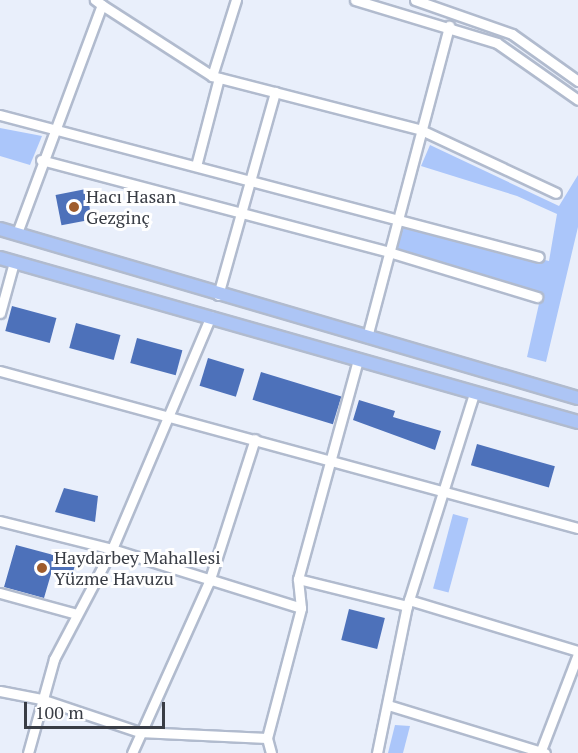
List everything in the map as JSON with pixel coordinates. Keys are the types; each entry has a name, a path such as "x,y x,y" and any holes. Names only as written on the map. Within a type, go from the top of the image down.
{"main road":[{"path":"0,229 218,295 578,398"},
{"path":"0,258 578,422"}],"street":[{"path":"196,166 215,77 236,0"},
{"path":"355,0 449,26 510,51 578,100"},
{"path":"415,0 454,10 518,37 578,80"},
{"path":"454,10 459,0"},
{"path":"17,233 98,3 215,77 419,129 556,193"},
{"path":"367,337 419,129 449,26"},
{"path":"218,295 275,92"},
{"path":"0,115 51,132 250,178 539,257"},
{"path":"41,160 389,252 537,297"},
{"path":"0,313 14,262"},
{"path":"28,753 41,699 54,659 112,549 211,316"},
{"path":"271,753 267,738 301,608 298,579 329,457 358,360"},
{"path":"0,370 167,417 329,457 442,492 578,528"},
{"path":"377,753 408,603 474,393"},
{"path":"132,753 139,732 209,582 255,439"},
{"path":"0,521 112,549 209,582 301,608"},
{"path":"298,579 408,603 578,652 575,672 542,752 388,705"},
{"path":"0,593 77,614"},
{"path":"0,691 41,699 139,732 267,738"}],"shaded area":[{"path":"0,128 42,136 30,165 0,156"},
{"path":"430,145 559,206 578,175 578,227 546,362 527,357 541,295 393,247 400,224 549,261 557,214 517,196 421,166"},
{"path":"453,514 468,518 449,593 433,588"},
{"path":"395,725 410,726 403,753 388,753"}],"building":[{"name":"Hacı Hasan Gezginç","path":"86,189 92,219 61,225 56,195"},
{"path":"12,306 56,318 50,343 5,331"},
{"path":"76,323 120,335 114,360 69,348"},
{"path":"137,338 182,350 176,375 130,363"},
{"path":"208,358 244,369 236,397 200,386"},
{"path":"261,372 341,397 333,424 253,400"},
{"path":"359,400 395,411 393,417 441,431 435,450 353,420"},
{"path":"477,444 555,466 549,487 471,465"},
{"path":"64,488 98,496 95,522 55,512"},
{"name":"Haydarbey Mahallesi Yüzme Havuzu","path":"16,545 76,561 71,580 51,574 44,598 4,587"},
{"path":"349,609 385,618 377,649 341,640"}],"place":[{"name":"Hacı Hasan Gezginç","path":"74,207"},
{"name":"Haydarbey Mahallesi Yüzme Havuzu","path":"42,568"}]}
